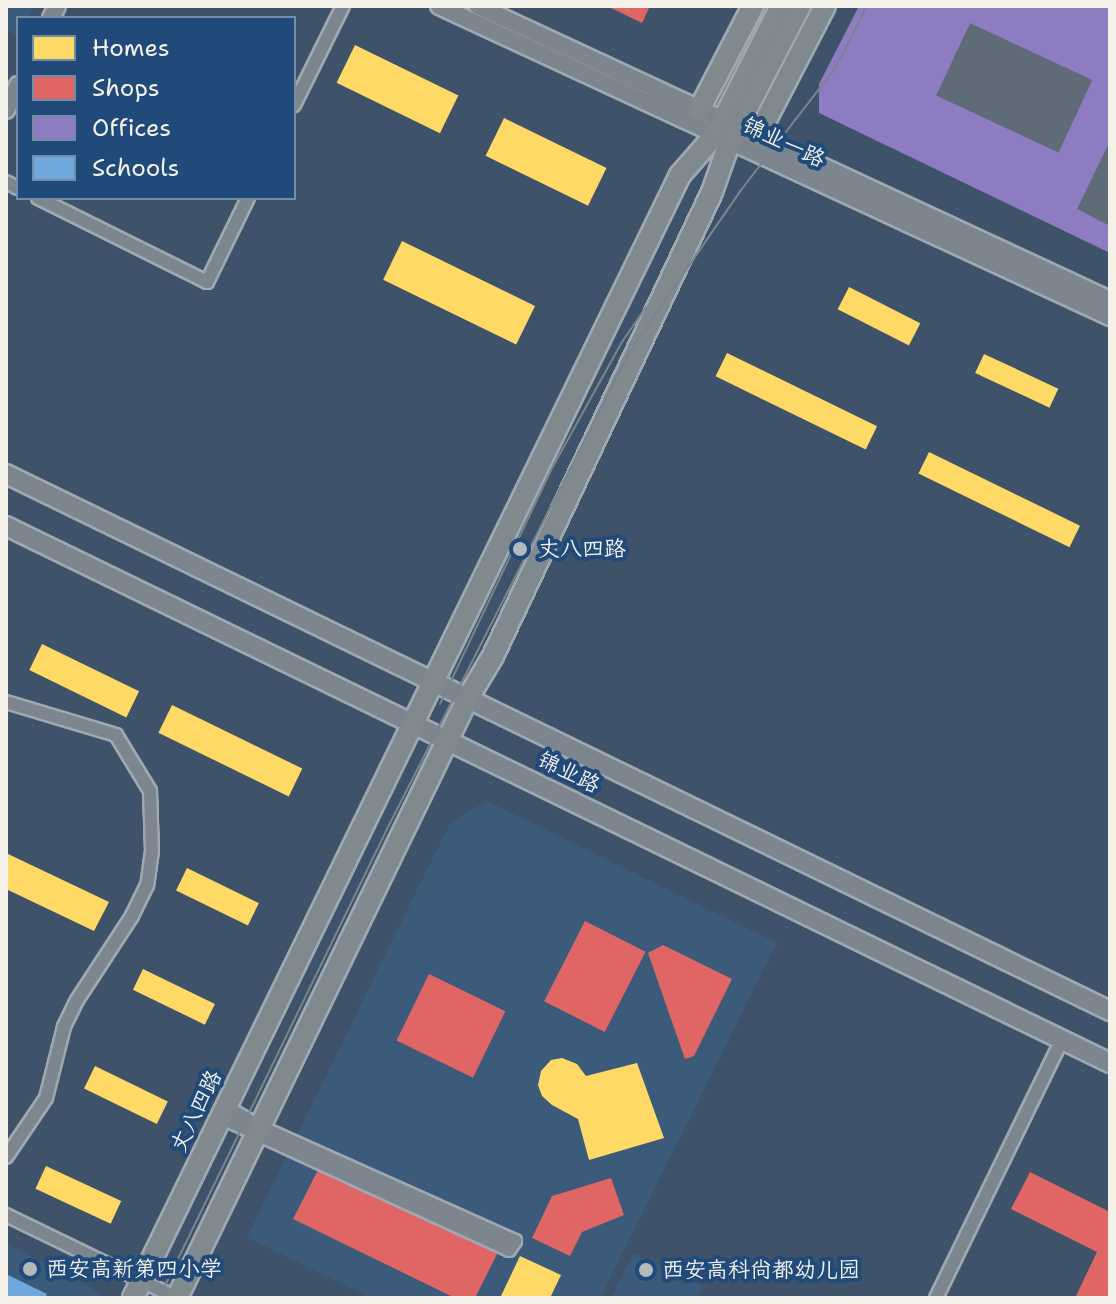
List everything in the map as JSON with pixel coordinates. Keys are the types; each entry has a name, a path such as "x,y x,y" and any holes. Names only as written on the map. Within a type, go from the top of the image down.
{"main road":[{"path":"699,110 753,6"},
{"name":"丈八四路","path":"779,29 781,6"},
{"name":"丈八四路","path":"177,1298 468,698 493,656 712,192 726,131 779,29 800,6"},
{"path":"757,137 825,6"},
{"name":"丈八四路","path":"137,1290 680,175 726,131"},
{"name":"锦业路","path":"6,474 1110,1011"},
{"name":"锦业路","path":"6,526 1110,1063"}],"street":[{"path":"296,101 343,6"},
{"name":"锦业一路","path":"439,6 726,131 1110,317"},
{"name":"锦业一路","path":"478,6 699,110 726,131 757,137 1110,300"},
{"path":"6,110 16,89"},
{"path":"42,200 207,282 247,200"},
{"path":"6,702 116,735 150,791 152,851 147,885 132,916 77,1000 64,1027 46,1098 6,1157"},
{"path":"936,1298 1062,1040"},
{"path":"222,1112 258,1131 509,1250 515,1241 258,1131"},
{"path":"6,1215 137,1290 177,1298"}],"shaded area":[{"path":"6,6 34,6 29,16 16,16 16,35 6,30"},
{"path":"487,801 777,943 600,1298 371,1298 247,1237 450,823"},
{"name":"西安高新第四小学","path":"6,1243 103,1295 101,1298 6,1298"},
{"name":"西安高科尚都幼儿园","path":"633,1253 702,1287 696,1298 611,1298"}],"building: Homes":[{"path":"355,45 458,95 440,133 337,83"},
{"path":"504,118 606,168 588,206 486,156"},
{"path":"402,241 535,306 516,345 383,280"},
{"path":"849,287 920,323 909,346 838,309"},
{"path":"727,353 877,426 866,450 716,376"},
{"path":"984,354 1058,389 1049,408 975,373"},
{"path":"929,452 1080,526 1069,547 918,474"},
{"path":"42,644 139,691 126,717 29,670"},
{"path":"172,705 302,769 289,796 158,733"},
{"path":"6,853 109,902 94,931 6,889"},
{"path":"187,868 259,903 248,926 176,890"},
{"path":"143,969 215,1004 205,1025 133,990"},
{"path":"562,1058 577,1064 586,1076 637,1063 664,1138 589,1160 578,1119 552,1105 542,1096 538,1085 541,1071 551,1060"},
{"path":"95,1066 168,1102 157,1124 84,1088"},
{"path":"46,1166 121,1201 111,1224 35,1189"},
{"path":"520,1256 561,1275 550,1298 500,1298"}],"building: Shops":[{"path":"607,6 650,6 642,23"},
{"path":"585,921 646,952 605,1032 544,1001"},
{"path":"663,945 732,979 694,1056 685,1059 648,953"},
{"path":"429,974 505,1011 473,1078 397,1041"},
{"path":"320,1166 498,1252 475,1298 455,1298 293,1219"},
{"path":"1030,1172 1110,1212 1110,1298 1075,1298 1097,1252 1011,1209"},
{"path":"611,1178 624,1215 582,1232 570,1256 532,1238 552,1196"}],"building: Offices":[{"path":"859,6 1110,6 1110,253 819,113 819,84"}],"building: Schools":[{"path":"6,1274 47,1294 45,1298 6,1298"}],"building: Other":[{"path":"970,23 1092,80 1059,153 936,96"},
{"path":"1110,141 1110,226 1077,209"}],"tram line":[{"path":"159,1298 387,829 630,351 741,190 836,67 867,6"},
{"path":"440,704 551,470 622,342 646,307"}],"place":[{"name":"丈八四路","path":"520,549"},
{"name":"西安高新第四小学","path":"30,1269"},
{"name":"西安高科尚都幼儿园","path":"646,1270"}]}
